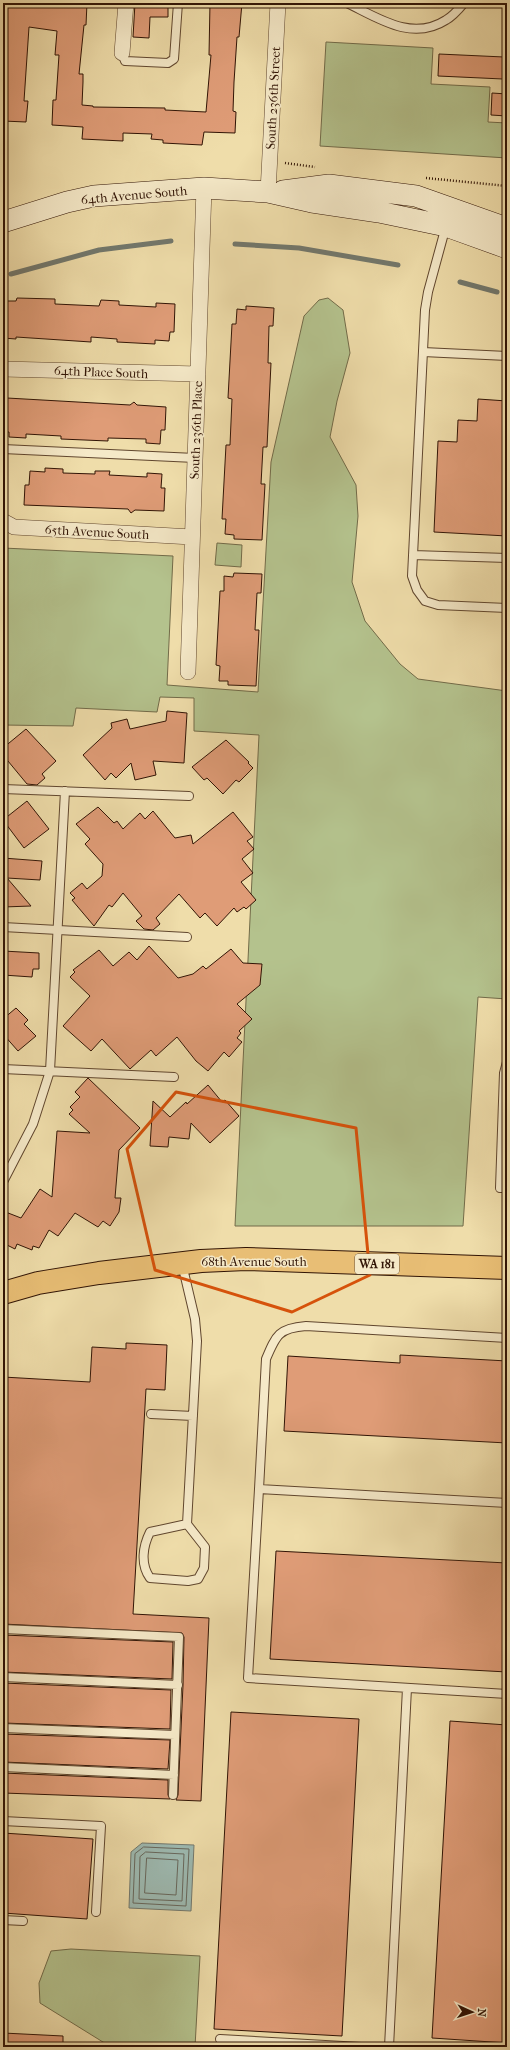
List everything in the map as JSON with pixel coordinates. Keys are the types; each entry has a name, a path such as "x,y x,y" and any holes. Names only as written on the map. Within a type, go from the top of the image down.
{"main road":[{"name":"68th Avenue South","path":"3,1293 38,1283 99,1273 181,1263 246,1259 507,1268"}],"street":[{"path":"122,53 126,3"},
{"name":"South 236th Street","path":"268,192 278,3"},
{"name":"64th Avenue South","path":"3,222 67,202 94,196 146,191 204,188 268,192 312,202 379,212 449,217 507,228"},
{"name":"South 236th Place","path":"188,672 204,188"},
{"name":"64th Avenue South","path":"449,217 507,248"},
{"name":"64th Place South","path":"3,369 198,374"},
{"name":"65th Avenue South","path":"3,521 14,527 192,537"}],"lane":[{"path":"122,53 125,61 168,63 174,59 178,3"},
{"path":"347,3 391,25 413,30 433,28 448,20 464,3"},
{"path":"449,217 428,292 423,352 412,576 417,590 425,601 438,605 507,608"},
{"path":"423,352 507,356"},
{"path":"3,449 195,458"},
{"path":"413,555 507,558"},
{"path":"3,789 190,796"},
{"path":"3,1182 33,1124 50,1071 65,791"},
{"path":"3,927 187,937"},
{"path":"507,1062 504,1073 500,1188 507,1188"},
{"path":"3,1069 174,1077"},
{"path":"181,1263 194,1319 197,1341 187,1524 205,1547 204,1568 198,1579 188,1581 150,1578 146,1572 144,1557 145,1544 150,1532 187,1524"},
{"path":"507,1338 306,1326 290,1327 281,1331 273,1343 266,1359 248,1678 507,1694"},
{"path":"151,1414 193,1416"},
{"path":"259,1489 507,1503"},
{"path":"3,1629 180,1637 173,1795"},
{"path":"3,1677 178,1685"},
{"path":"389,2047 407,1688"},
{"path":"3,1728 175,1735"},
{"path":"3,1767 174,1775"},
{"path":"3,1821 101,1826 96,1912"},
{"path":"3,1920 23,1921"},
{"path":"220,2039 361,2047"}],"highlighted area":[{"path":"176,1092 356,1128 370,1275 292,1312 155,1270 127,1149"}],"green space":[{"path":"326,42 433,48 431,84 490,87 488,122 507,123 507,158 320,146"},
{"path":"328,298 343,310 350,353 337,401 330,437 356,485 358,516 352,582 365,621 400,664 418,679 507,691 507,999 478,997 463,1226 235,1226 259,735 194,731 194,698 160,697 157,712 76,708 73,726 3,725 3,548 173,556 167,685 258,692 271,462 304,316 319,300"},
{"path":"217,543 242,545 241,567 215,565"},
{"path":"71,1949 200,1956 195,2047 111,2047 40,2003 39,1983 51,1951"}],"water":[{"path":"142,1843 194,1845 191,1911 129,1908 131,1852"}],"building":[{"path":"3,3 87,3 86,25 84,25 79,74 83,74 82,105 93,107 165,108 165,110 206,112 211,55 209,55 210,3 242,3 239,37 237,37 234,82 233,111 236,112 235,133 204,132 202,145 163,143 163,140 151,139 152,134 123,133 123,141 82,139 83,127 52,125 53,100 56,100 59,55 55,55 57,31 29,27 24,101 28,101 26,122 3,121"},
{"path":"135,3 168,3 168,17 150,17 149,38 133,37"},
{"path":"439,54 504,57 503,79 438,76"},
{"path":"492,93 507,94 507,116 491,115"},
{"path":"17,298 55,299 55,304 99,306 101,300 119,301 119,305 156,307 156,303 175,304 174,332 170,332 169,341 155,340 155,344 117,342 117,339 91,337 91,342 16,337 16,339 3,338 3,301 16,301"},
{"path":"246,306 274,308 273,326 269,326 268,363 271,363 267,447 263,447 261,484 265,484 262,540 234,539 234,535 225,534 226,519 222,519 226,445 230,445 232,399 228,398 232,324 236,324 237,309 246,310"},
{"path":"7,398 130,405 134,402 137,405 166,407 165,430 161,430 160,444 146,443 146,439 108,438 108,441 61,439 61,436 26,434 26,438 9,437 9,432 6,432"},
{"path":"478,399 507,401 507,536 434,532 438,441 457,442 458,420 477,421"},
{"path":"45,468 63,469 63,473 95,474 95,471 110,471 109,475 147,477 147,473 162,474 161,488 165,488 164,511 135,510 131,513 128,509 24,505 25,485 29,485 30,471 45,472"},
{"path":"234,573 262,574 261,593 257,593 255,630 259,630 256,686 228,685 228,681 219,681 220,666 216,665 220,591 224,591 224,576 233,577"},
{"path":"167,711 187,713 184,763 153,761 156,775 135,780 131,763 116,778 111,773 105,780 83,755 112,728 111,723 127,719 130,729 166,721"},
{"path":"26,729 56,761 42,774 45,778 37,785 27,784 3,755 3,748"},
{"path":"226,740 249,762 248,763 253,768 239,782 236,780 223,794 207,778 204,780 192,767"},
{"path":"27,801 49,829 24,848 3,820"},
{"path":"98,807 114,823 117,821 123,829 140,813 145,819 153,811 175,838 191,835 193,844 233,812 253,837 247,841 254,849 242,859 253,873 241,882 256,900 246,909 244,907 237,912 234,908 217,926 205,913 200,918 179,894 156,918 160,924 153,930 144,929 136,921 142,916 123,893 112,907 109,905 94,926 72,900 75,898 70,893 82,883 87,889 102,876 103,864 85,844 90,839 76,824"},
{"path":"3,858 42,861 40,880 7,878 31,906 3,907"},
{"path":"149,946 178,978 193,974 203,966 206,969 231,949 243,963 262,964 260,985 237,1004 252,1019 239,1031 241,1033 237,1038 242,1042 229,1057 224,1052 208,1071 196,1061 177,1037 156,1056 151,1050 130,1069 102,1039 91,1051 63,1026 90,996 70,977 75,972 73,970 99,950 113,966 129,952 137,960"},
{"path":"3,951 39,953 39,969 33,969 32,977 3,975"},
{"path":"16,1008 28,1020 24,1024 36,1036 18,1051 3,1034 3,1019"},
{"path":"88,1078 140,1128 119,1150 115,1198 121,1198 119,1212 110,1226 103,1221 98,1227 75,1213 58,1236 49,1230 39,1248 33,1246 32,1250 17,1244 15,1249 3,1243 3,1211 21,1218 40,1189 52,1197 57,1131 90,1133 69,1114 73,1110 70,1107 80,1097 75,1092"},
{"path":"208,1085 222,1102 225,1100 239,1116 210,1143 191,1123 189,1139 169,1137 168,1147 150,1146 153,1101 170,1117"},
{"path":"126,1343 167,1345 165,1390 146,1389 133,1614 209,1618 201,1801 176,1800 178,1795 183,1685 184,1637 182,1633 3,1624 3,1377 90,1382 92,1347 126,1349"},
{"path":"400,1355 507,1361 507,1443 284,1431 288,1356 400,1363"},
{"path":"276,1551 507,1563 507,1672 270,1659"},
{"path":"3,1635 173,1642 172,1679 3,1672"},
{"path":"3,1683 171,1690 170,1729 3,1723"},
{"path":"231,1712 359,1719 342,2036 214,2029"},
{"path":"450,1721 507,1725 507,2043 432,2038"},
{"path":"3,1734 170,1740 168,1769 3,1762"},
{"path":"3,1773 168,1780 168,1795 170,1799 3,1793"},
{"path":"3,1833 93,1839 87,1919 3,1913"},
{"path":"3,2033 63,2036 63,2047 3,2047"}],"waterway":[{"path":"11,274 99,250 171,241"},
{"path":"235,244 299,248 398,265"},
{"path":"460,282 497,292"}]}
